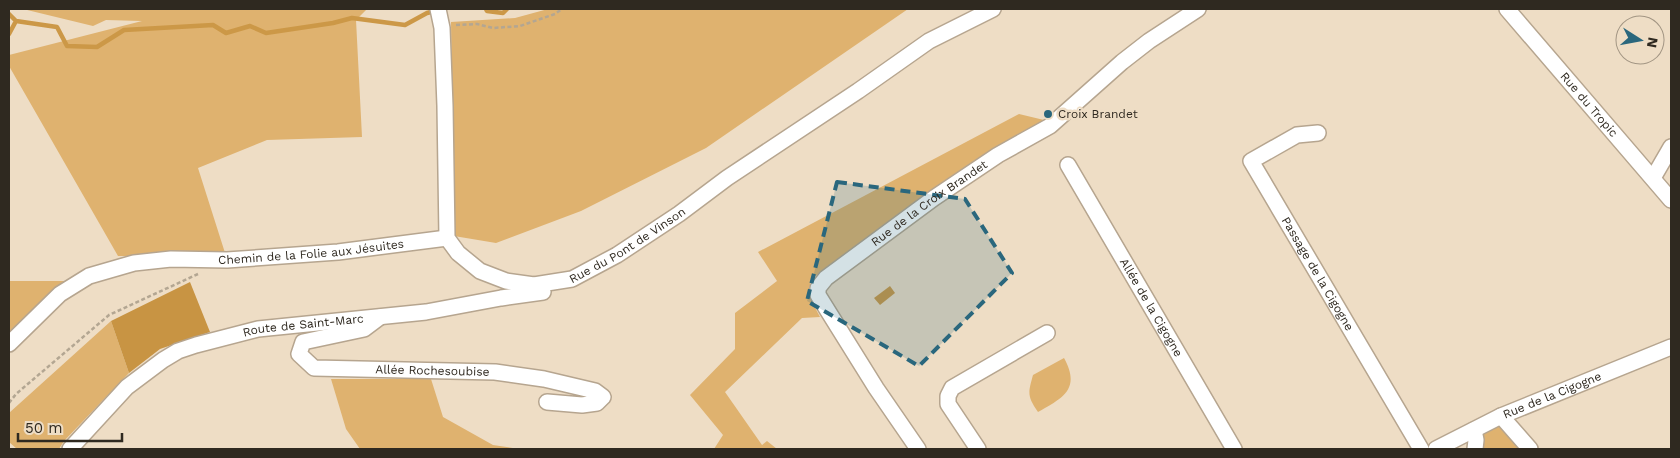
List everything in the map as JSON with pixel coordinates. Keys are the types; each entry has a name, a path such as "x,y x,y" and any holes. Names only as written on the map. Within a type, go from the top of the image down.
{"street":[{"name":"Rue du Pont de Vinson","path":"447,238 458,253 480,271 506,281 534,285 556,280 572,279 617,254 679,214 727,178 858,91 929,41 993,9"},
{"name":"Rue de la Croix Brandet","path":"918,449 876,388 818,295 818,288 826,278 934,198 998,155 1050,126 1122,62 1149,41 1198,9"},
{"name":"Rue du Tropic","path":"1508,9 1671,200"},
{"path":"440,18 445,106 447,238"},
{"name":"Passage de la Cigogne","path":"1318,133 1297,135 1251,161 1421,449"},
{"path":"1653,178 1671,148"},
{"name":"Allée de la Cigogne","path":"1068,164 1234,449"},
{"name":"Chemin de la Folie aux Jésuites","path":"9,344 60,294 89,276 134,263 171,259 227,260 338,252 447,238"},
{"name":"Route de Saint-Marc","path":"70,449 127,387 162,360 178,351 258,329 426,312 500,298 558,290 572,279"},
{"name":"Allée Rochesoubise","path":"380,317 364,330 303,342 299,354 314,368 495,372 544,378 595,392 603,397 597,404 582,405 547,402"},
{"path":"978,449 948,404 948,396 952,388 1047,332"},
{"name":"Rue de la Cigogne","path":"1436,449 1501,416 1671,347"},
{"path":"1501,416 1530,449"},
{"path":"1474,430 1476,440 1474,449"}],"path":[{"path":"440,18 451,26 477,24 493,28 520,26 555,14 562,9"},
{"name":"Chemin de la Folie aux Jésuites","path":"9,403 16,394 109,315 201,272"}],"highlighted area":[{"path":"837,182 965,199 1012,273 919,366 807,301"}],"shaded area":[{"path":"23,9 367,9 356,20 362,137 267,140 198,168 226,256 118,256 9,66 9,55 142,21 106,20 93,26"},
{"path":"548,9 908,9 706,148 581,211 496,243 454,236 451,22 515,18"},
{"path":"1019,114 1044,120 974,164 810,280 810,298 820,317 802,318 725,392 762,445 767,441 777,449 714,449 723,435 690,395 735,349 735,313 777,281 758,252"},
{"path":"9,281 65,281 9,335"},
{"path":"190,282 210,332 160,349 129,373 111,321"},
{"path":"890,286 895,293 880,305 874,298"},
{"path":"111,321 129,373 64,441 59,449 17,449 9,442 9,413"},
{"path":"1064,358 1071,378 1070,385 1062,397 1038,412 1030,394 1033,375"},
{"path":"331,379 431,379 443,417 493,445 519,449 360,449 346,429"},
{"path":"1500,425 1523,449 1478,449 1480,433"}],"waterway":[{"path":"486,9 487,11 503,13 507,9"},
{"path":"9,34 16,21 57,27 67,46 97,47 124,30 213,25 226,33 250,26 266,33 333,23 352,18 405,25 427,13 435,11"},
{"path":"9,14 16,21"}],"place":[{"name":"Croix Brandet","path":"1048,114"}]}
